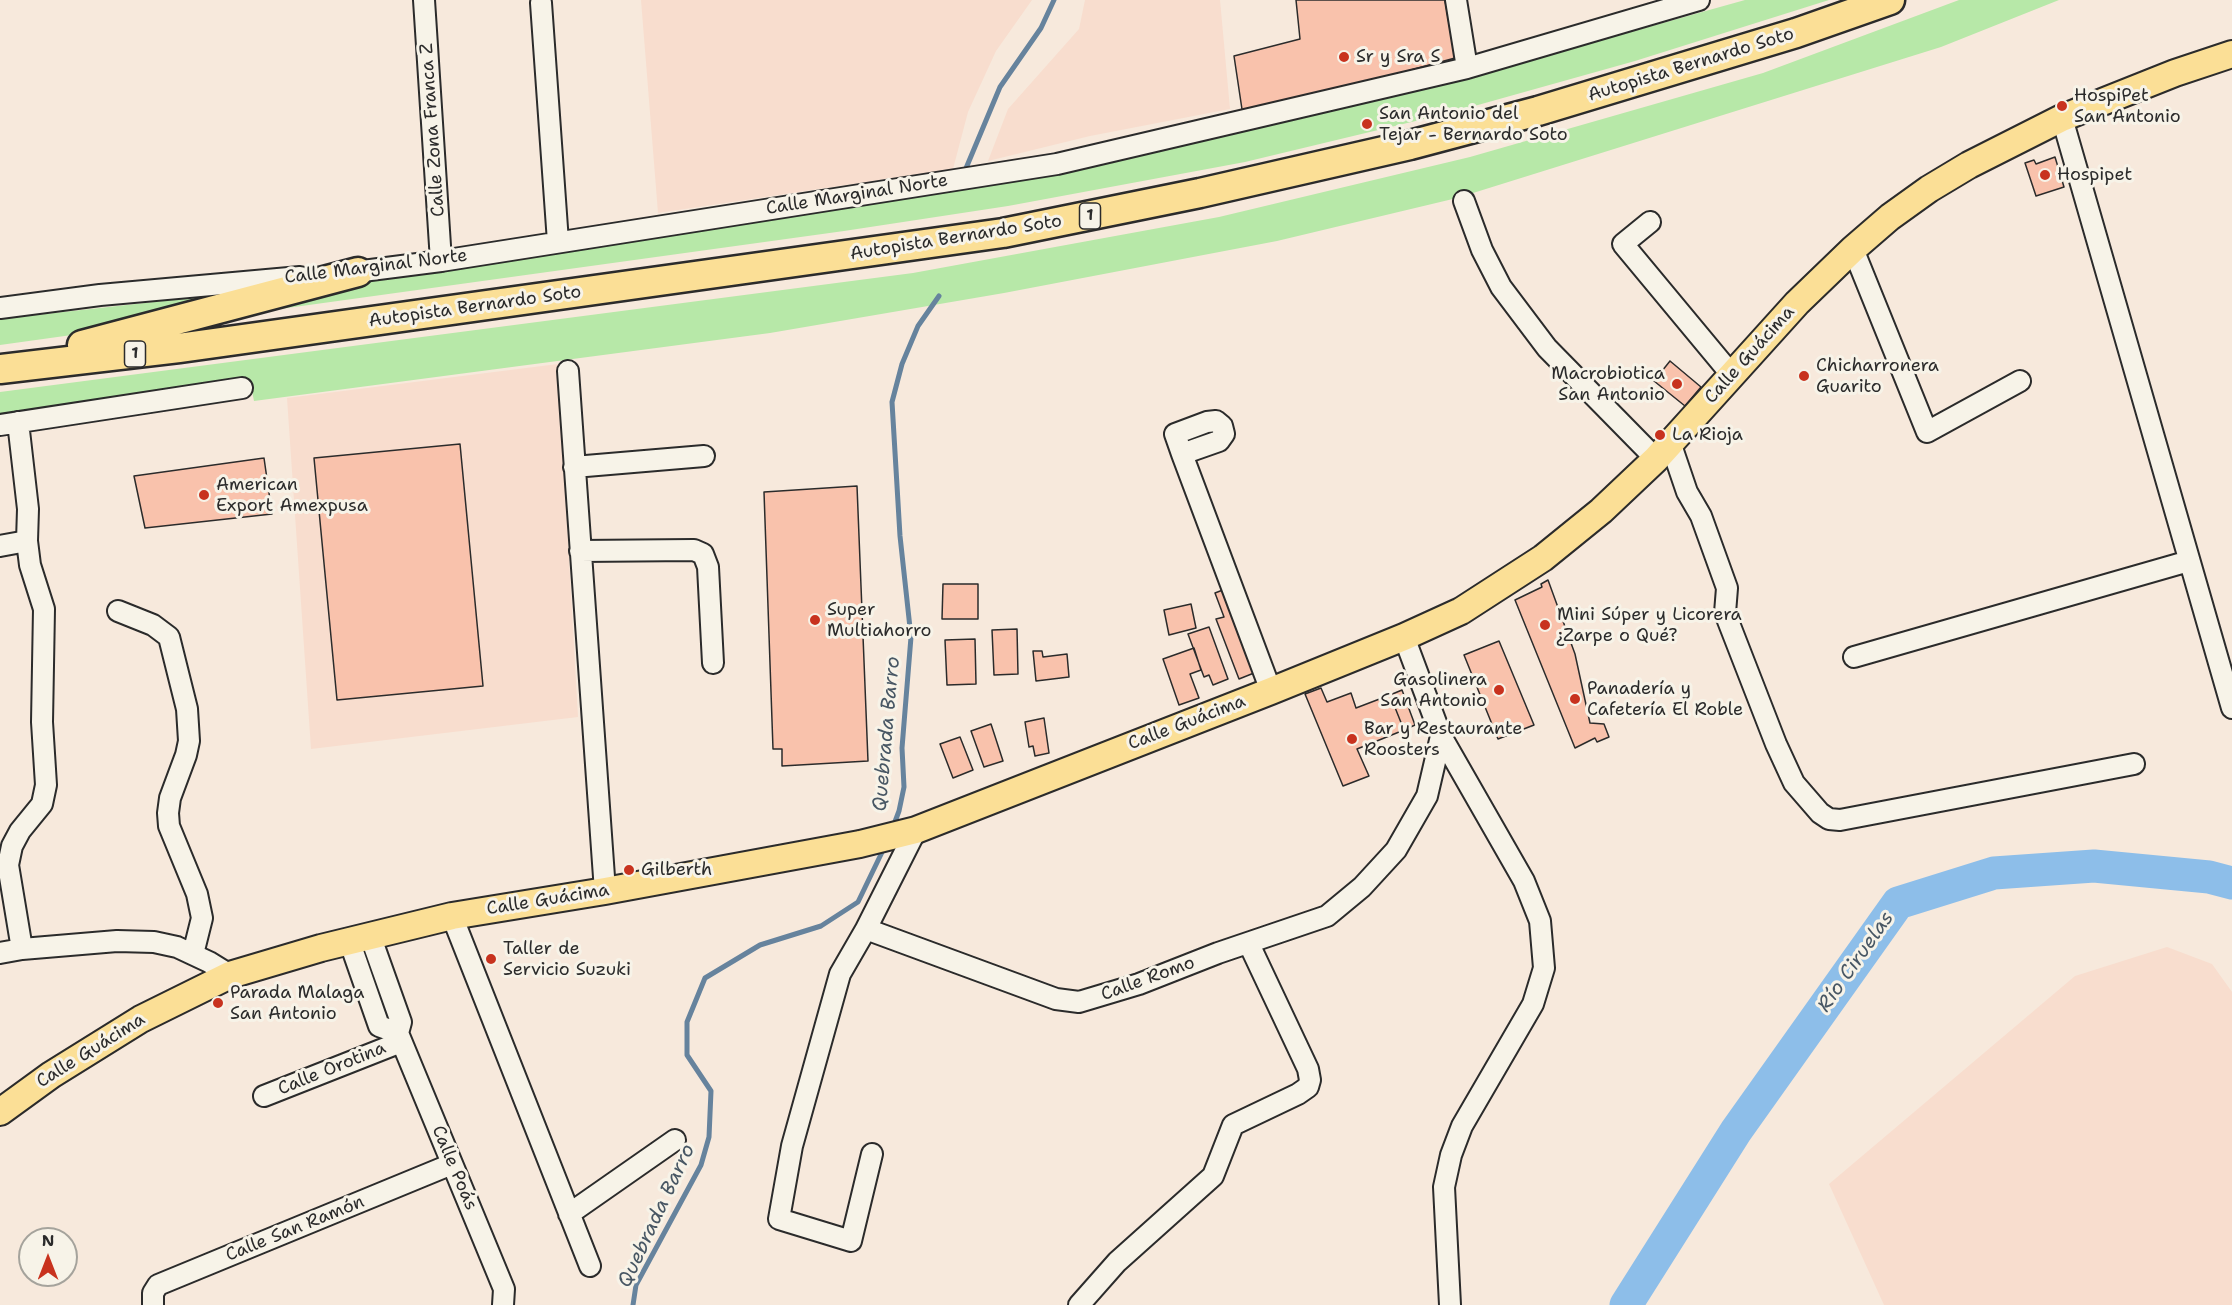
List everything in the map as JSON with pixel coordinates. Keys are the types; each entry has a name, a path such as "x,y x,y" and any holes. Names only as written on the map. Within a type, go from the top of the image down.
{"highway":[{"name":"Autopista Bernardo Soto","path":"0,368 179,348 1004,233 1200,193 1410,145 1527,114 1796,33 1890,0"},
{"path":"0,368 358,272"}],"main road":[{"name":"Calle Guácima","path":"0,1112 51,1075 141,1019 230,975 360,938 452,916 605,891 860,844 909,831 1271,691 1404,637 1461,611 1509,582 1576,533 1669,444 1797,303 1890,217 1929,189 1969,165 2062,118 2175,73 2232,54"}],"street":[{"name":"Calle Zona Franca Z","path":"424,0 441,261"},
{"path":"1456,0 1467,68"},
{"name":"Calle Marginal Norte","path":"0,308 100,295 358,272 441,261 1057,164 1467,68 1699,0"},
{"path":"541,3 558,242"},
{"path":"2062,118 2232,708"},
{"path":"1464,201 1482,250 1508,296 1547,348 1669,444 1697,487 1701,516 1727,588 1725,613 1776,744 1794,783 1820,813 1829,819 1840,820 2134,764"},
{"path":"1650,222 1623,244 1731,374"},
{"path":"1853,249 1927,432 2020,381"},
{"path":"568,371 605,891"},
{"path":"22,949 9,878 6,841 20,831 42,804 46,785 42,722 44,609 30,565 27,541 28,509 9,424 242,388"},
{"path":"1182,454 1271,691"},
{"path":"574,467 704,456"},
{"path":"0,546 27,541"},
{"path":"580,551 694,549 703,554 708,567 713,663"},
{"path":"1854,657 2190,561"},
{"path":"118,611 153,625 169,637 187,709 189,741 170,798 168,813 169,826 197,894 202,918 193,954"},
{"path":"1404,637 1441,736 1524,881 1540,921 1544,968 1533,1004 1462,1126 1451,1155 1444,1187 1450,1305"},
{"name":"Calle Romo","path":"866,929 1056,999 1079,1002 1139,984 1218,953 1327,916 1362,886 1396,850 1427,796 1441,736"},
{"path":"872,1154 851,1241 779,1219 792,1146 840,974 866,929 909,831"},
{"path":"452,916 590,1266"},
{"name":"Calle Poás","path":"360,938 401,1022 399,1037 504,1288 499,1303"},
{"path":"0,953 117,941 154,942 177,947 230,975"},
{"path":"1079,1305 1117,1262 1213,1176 1233,1125 1308,1087 1310,1080 1308,1069 1249,944"},
{"name":"Calle Orotina","path":"264,1096 399,1037"},
{"path":"569,1214 675,1140"},
{"name":"Calle San Ramón","path":"153,1305 153,1293 158,1285 452,1164"}],"shaded area":[{"path":"641,0 1032,0 996,51 968,112 953,169 658,213"},
{"path":"1085,0 1220,0 1230,109 1090,136 988,161 1008,109 1079,29"},
{"path":"558,364 578,717 311,749 287,398"},
{"path":"2167,947 2212,964 2232,992 2232,1305 1884,1305 1829,1184 2075,976"}],"green space":[{"path":"1745,0 1829,0 1635,61 1453,112 1245,162 1008,206 844,231 222,317 359,278 1050,171 1249,129 1473,76"},
{"path":"1959,0 2059,0 1941,47 1457,198 1277,241 1004,293 770,333 254,401 250,381 0,417 0,392 913,273 1219,217 1470,157 1763,73"},
{"path":"226,294 79,334 0,345 0,319"}],"building":[{"name":"Sr y Sra S","path":"1296,0 1445,0 1455,58 1243,116 1234,56 1300,39"},
{"name":"Hospipet","path":"2055,157 2064,187 2036,196 2025,163 2034,160 2036,164"},
{"name":"Macrobiotica San Antonio","path":"1670,361 1701,387 1685,406 1654,381"},
{"path":"460,444 483,686 337,700 314,458"},
{"name":"American Export Amexpusa","path":"264,458 272,514 145,528 134,476"},
{"name":"Super Multiahorro","path":"857,486 868,761 782,766 782,749 773,749 764,492"},
{"path":"1548,580 1575,654 1590,723 1604,724 1609,737 1597,742 1595,738 1575,748 1515,600 1542,587 1541,584"},
{"path":"943,584 978,584 978,619 942,619"},
{"path":"1228,588 1259,671 1239,679 1216,619 1224,617 1215,593"},
{"path":"1191,604 1196,628 1169,635 1164,610"},
{"path":"1209,627 1228,679 1213,685 1209,675 1204,677 1188,634"},
{"path":"1017,629 1018,674 994,675 992,630"},
{"path":"975,639 976,684 947,685 945,640"},
{"name":"Gasolinera San Antonio","path":"1499,641 1534,725 1498,739 1464,655"},
{"path":"1194,648 1201,670 1190,674 1199,698 1179,705 1163,659"},
{"path":"1033,651 1042,651 1043,657 1067,654 1069,677 1036,681"},
{"name":"Bar y Restaurante Roosters","path":"1321,688 1327,702 1351,693 1356,708 1390,695 1404,730 1357,749 1369,776 1343,786 1305,694"},
{"path":"1402,690 1415,725 1404,730 1390,695"},
{"path":"1044,718 1049,753 1035,756 1033,746 1029,747 1025,722"},
{"path":"991,724 1003,761 984,767 971,731"},
{"path":"960,737 973,770 953,778 940,744"}],"waterway":[{"name":"Quebrada Barro","path":"964,173 1000,87 1041,28 1054,0"},
{"name":"Quebrada Barro","path":"893,827 904,787 902,748 911,637 900,536 892,402 902,364 918,326 939,296"},
{"name":"Quebrada Barro","path":"633,1305 636,1285 701,1165 709,1137 711,1091 687,1055 687,1022 705,978 760,945 821,926 858,902 885,846"},
{"name":"Río Ciruelas","path":"1626,1305 1736,1131 1898,903 1994,873 2094,866 2209,877 2232,883"}],"place":[{"name":"Sr y Sra S","path":"1344,57"},
{"name":"HospiPet San Antonio","path":"2062,106"},
{"name":"San Antonio del Tejar - Bernardo Soto","path":"1367,124"},
{"name":"Hospipet","path":"2045,175"},
{"name":"Chicharronera Guarito","path":"1804,376"},
{"name":"Macrobiotica San Antonio","path":"1677,384"},
{"name":"La Rioja","path":"1660,435"},
{"name":"American Export Amexpusa","path":"204,495"},
{"name":"Super Multiahorro","path":"815,620"},
{"name":"Mini Súper y Licorera ¿Zarpe o Qué?","path":"1545,625"},
{"name":"Gasolinera San Antonio","path":"1499,690"},
{"name":"Panadería y Cafetería El Roble","path":"1575,699"},
{"name":"Bar y Restaurante Roosters","path":"1352,739"},
{"name":"Gilberth","path":"629,870"},
{"name":"Taller de Servicio Suzuki","path":"491,959"},
{"name":"Parada Malaga San Antonio","path":"218,1003"}]}
